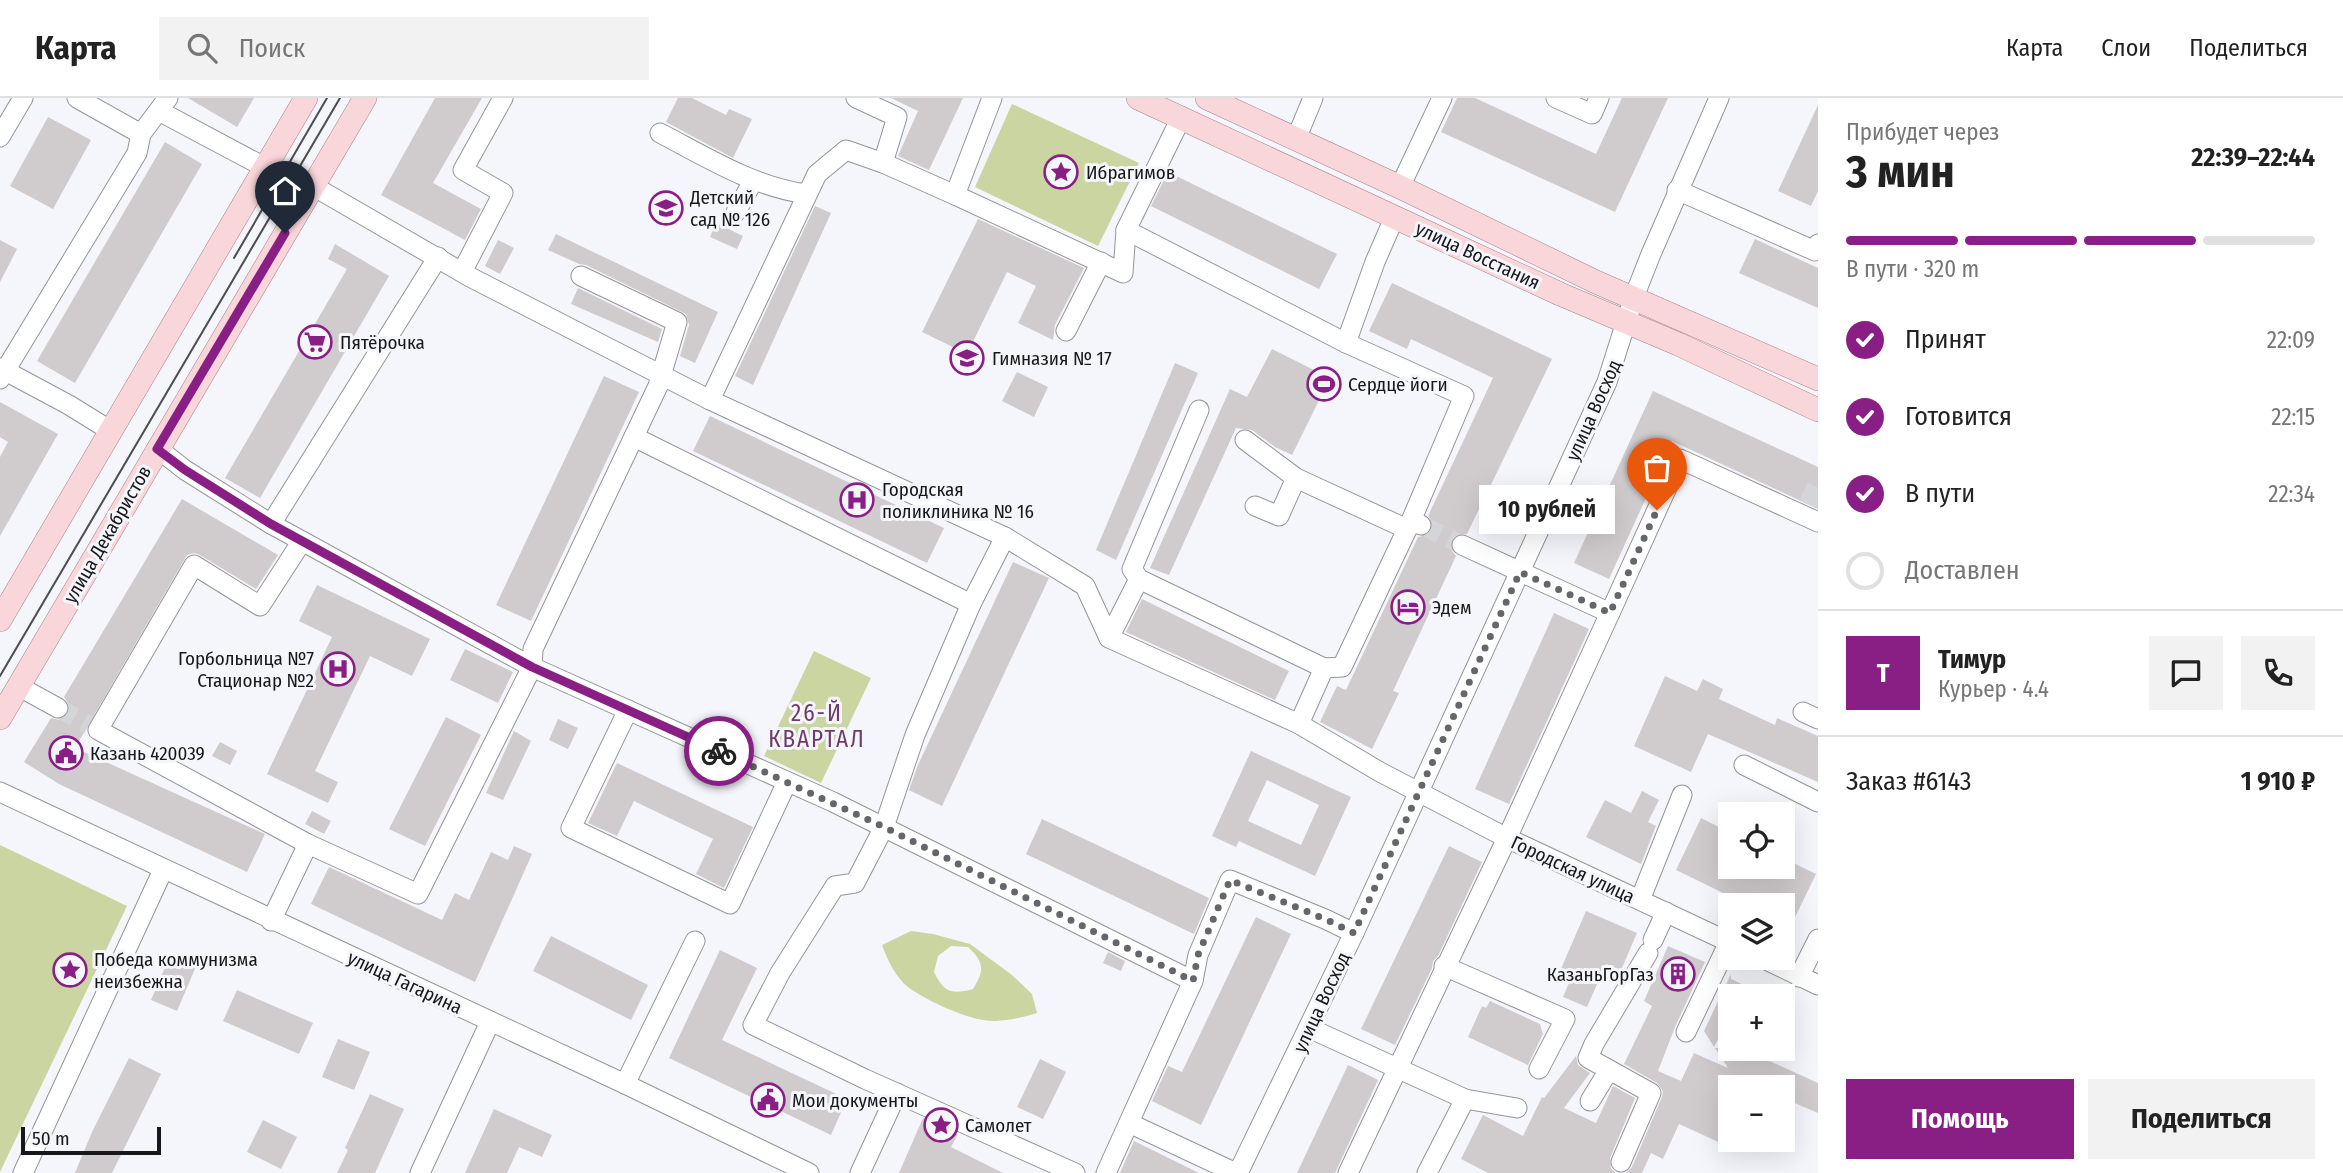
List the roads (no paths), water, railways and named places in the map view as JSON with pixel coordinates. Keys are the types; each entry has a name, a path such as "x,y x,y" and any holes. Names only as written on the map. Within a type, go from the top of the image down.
{"main road":[{"path":"0,620 306,98"},
{"name":"улица Декабристов","path":"0,718 365,98"},
{"name":"улица Восстания","path":"1138,98 1818,410"},
{"name":"улица Восстания","path":"1207,98 1596,282 1818,379"}],"street":[{"path":"0,137 23,98"},
{"path":"77,98 141,134"},
{"path":"462,272 503,193 463,170 503,98"},
{"path":"856,98 897,117 883,163"},
{"path":"955,195 992,98"},
{"path":"1296,139 1313,98"},
{"path":"1400,187 1442,98"},
{"path":"1556,98 1592,114 1599,98"},
{"name":"улица Восход","path":"1237,1173 1354,933 1607,383 1634,297 1677,190 1719,98"},
{"path":"111,431 69,405 1,372 137,153 141,134 164,104 266,167"},
{"path":"710,400 806,194 817,174 846,150 883,163 1123,273 1126,230 1181,118"},
{"path":"660,134 753,181 777,190 806,194"},
{"path":"736,212 753,181"},
{"path":"313,186 462,272 710,400 1005,537 1085,586 1109,638"},
{"path":"1677,190 1817,250"},
{"path":"1346,343 1375,261 1395,216"},
{"path":"1126,230 1346,343 1464,396 1414,526 1342,667 1324,667 1139,579 1132,569 1199,411"},
{"path":"271,524 438,257"},
{"path":"1066,331 1101,262"},
{"path":"302,541 260,606 194,565 94,728 308,844 418,894 532,667 533,649 662,374 677,321 581,276"},
{"path":"634,437 971,604"},
{"path":"1245,440 1296,478 1414,526"},
{"path":"157,449 185,470 271,524 532,667 884,827 1193,981"},
{"path":"1348,1173 1507,838 1680,459 1809,514"},
{"path":"1255,506 1279,516 1296,478"},
{"path":"1005,537 971,604 915,735 884,827 855,883 835,886 780,973 752,1025 1075,1173"},
{"path":"1462,545 1610,613"},
{"path":"1109,638 1139,579"},
{"name":"Городская улица","path":"1109,638 1299,724 1418,792 1507,838 1718,936"},
{"path":"1299,724 1324,667"},
{"path":"19,686 58,708"},
{"path":"628,710 571,828 730,904 787,782"},
{"path":"1744,765 1818,802"},
{"name":"улица Гагарина","path":"0,792 271,921 625,1084 809,1173"},
{"path":"1640,900 1682,795"},
{"path":"271,921 308,844"},
{"path":"23,1173 163,870"},
{"path":"1106,1173 1193,981 1198,955 1230,880 1354,933"},
{"path":"1621,1162 1651,1093 1588,1058 1651,946 1666,912"},
{"path":"1799,976 1818,939"},
{"path":"625,1084 695,941"},
{"path":"1444,966 1565,1019 1539,1069"},
{"path":"1686,1032 1718,967"},
{"path":"1787,970 1818,985"},
{"path":"420,1173 490,1022"},
{"path":"1309,1028 1465,1099 1517,1108"},
{"path":"1590,1101 1609,1070"},
{"path":"860,1173 897,1093"},
{"path":"1450,1173 1429,1168 1465,1099"},
{"path":"1129,1123 1237,1173"}],"tunnel":[{"path":"1808,504 1818,483"},
{"path":"1423,526 1462,545"},
{"path":"58,708 89,725"}],"tram line":[{"path":"234,258 327,98"},
{"path":"0,676 340,98"}],"place":[{"name":"Ибрагимов","path":"1061,172"},
{"name":"Детский сад № 126","path":"666,208"},
{"name":"Пятёрочка","path":"315,342"},
{"name":"Гимназия № 17","path":"967,358"},
{"name":"Сердце йоги","path":"1324,384"},
{"name":"Городская поликлиника № 16","path":"857,500"},
{"name":"10 рублей","path":"1657,510"},
{"name":"Эдем","path":"1408,607"},
{"name":"Горбольница №7 Стационар №2","path":"338,669"},
{"name":"Казань 420039","path":"66,753"},
{"name":"Победа коммунизма неизбежна","path":"70,970"},
{"name":"КазаньГорГаз","path":"1678,974"},
{"name":"Мои документы","path":"768,1100"},
{"name":"Самолет","path":"941,1125"}],"district":[{"name":"26-Й КВАРТАЛ","path":"817,726"}]}
